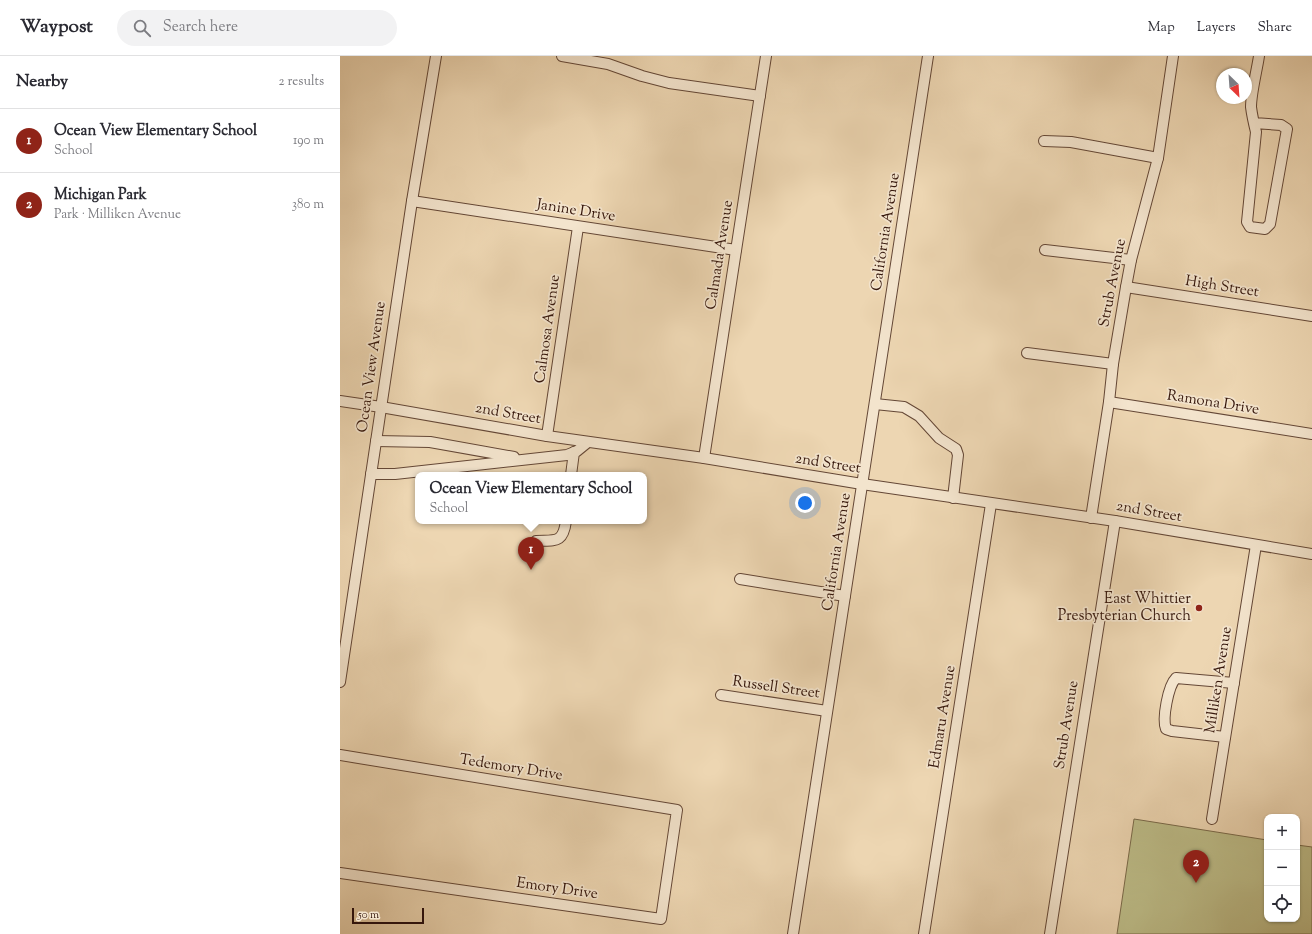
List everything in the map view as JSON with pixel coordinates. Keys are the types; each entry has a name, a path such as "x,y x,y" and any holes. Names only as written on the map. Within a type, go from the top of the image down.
{"street":[{"name":"Ocean View Avenue","path":"340,682 412,201 436,56"},
{"path":"562,56 608,64 642,76 669,83 760,96"},
{"name":"Calmada Avenue","path":"704,458 766,56"},
{"name":"California Avenue","path":"793,934 928,56"},
{"name":"Strub Avenue","path":"1091,518 1109,402 1113,364 1126,287 1131,260 1158,158 1173,56"},
{"path":"1254,123 1281,125 1287,129 1270,224 1265,229 1250,227 1247,222 1256,132 1254,123 1251,106 1259,56"},
{"path":"1044,141 1071,142 1158,158"},
{"name":"Janine Drive","path":"412,201 736,250"},
{"name":"Calmosa Avenue","path":"547,436 578,227"},
{"path":"1045,250 1131,260"},
{"name":"High Street","path":"1126,287 1312,316"},
{"path":"1026,352 1113,364"},
{"name":"2nd Street","path":"340,401 381,406 547,436 704,458 991,504 1115,521 1312,554"},
{"name":"Ramona Drive","path":"1109,402 1312,434"},
{"path":"875,404 904,407 919,416 938,438 956,450 958,455 953,498"},
{"path":"376,441 430,442 525,459"},
{"path":"371,474 396,474 567,455 577,451 588,442"},
{"path":"571,472 574,452"},
{"name":"Edmaru Avenue","path":"924,934 991,504"},
{"name":"Strub Avenue","path":"1050,934 1115,521"},
{"path":"536,541 556,540 564,533 566,524"},
{"name":"Milliken Avenue","path":"1212,819 1256,545"},
{"path":"740,579 845,596"},
{"path":"1225,737 1172,731 1166,729 1164,719 1169,691 1172,681 1176,678 1234,683"},
{"name":"Russell Street","path":"721,695 827,711"},
{"name":"Tedemory Drive","path":"340,755 677,810"},
{"name":"Emory Drive","path":"340,873 661,919 677,810"}],"green space":[{"path":"1134,819 1264,840 1264,922 1300,922 1300,845 1312,847 1312,934 1117,934"}],"place":[{"name":"Ocean View Elementary School","path":"531,570"},
{"name":"East Whittier Presbyterian Church","path":"1199,608"},
{"name":"Michigan Park","path":"1196,883"}]}
